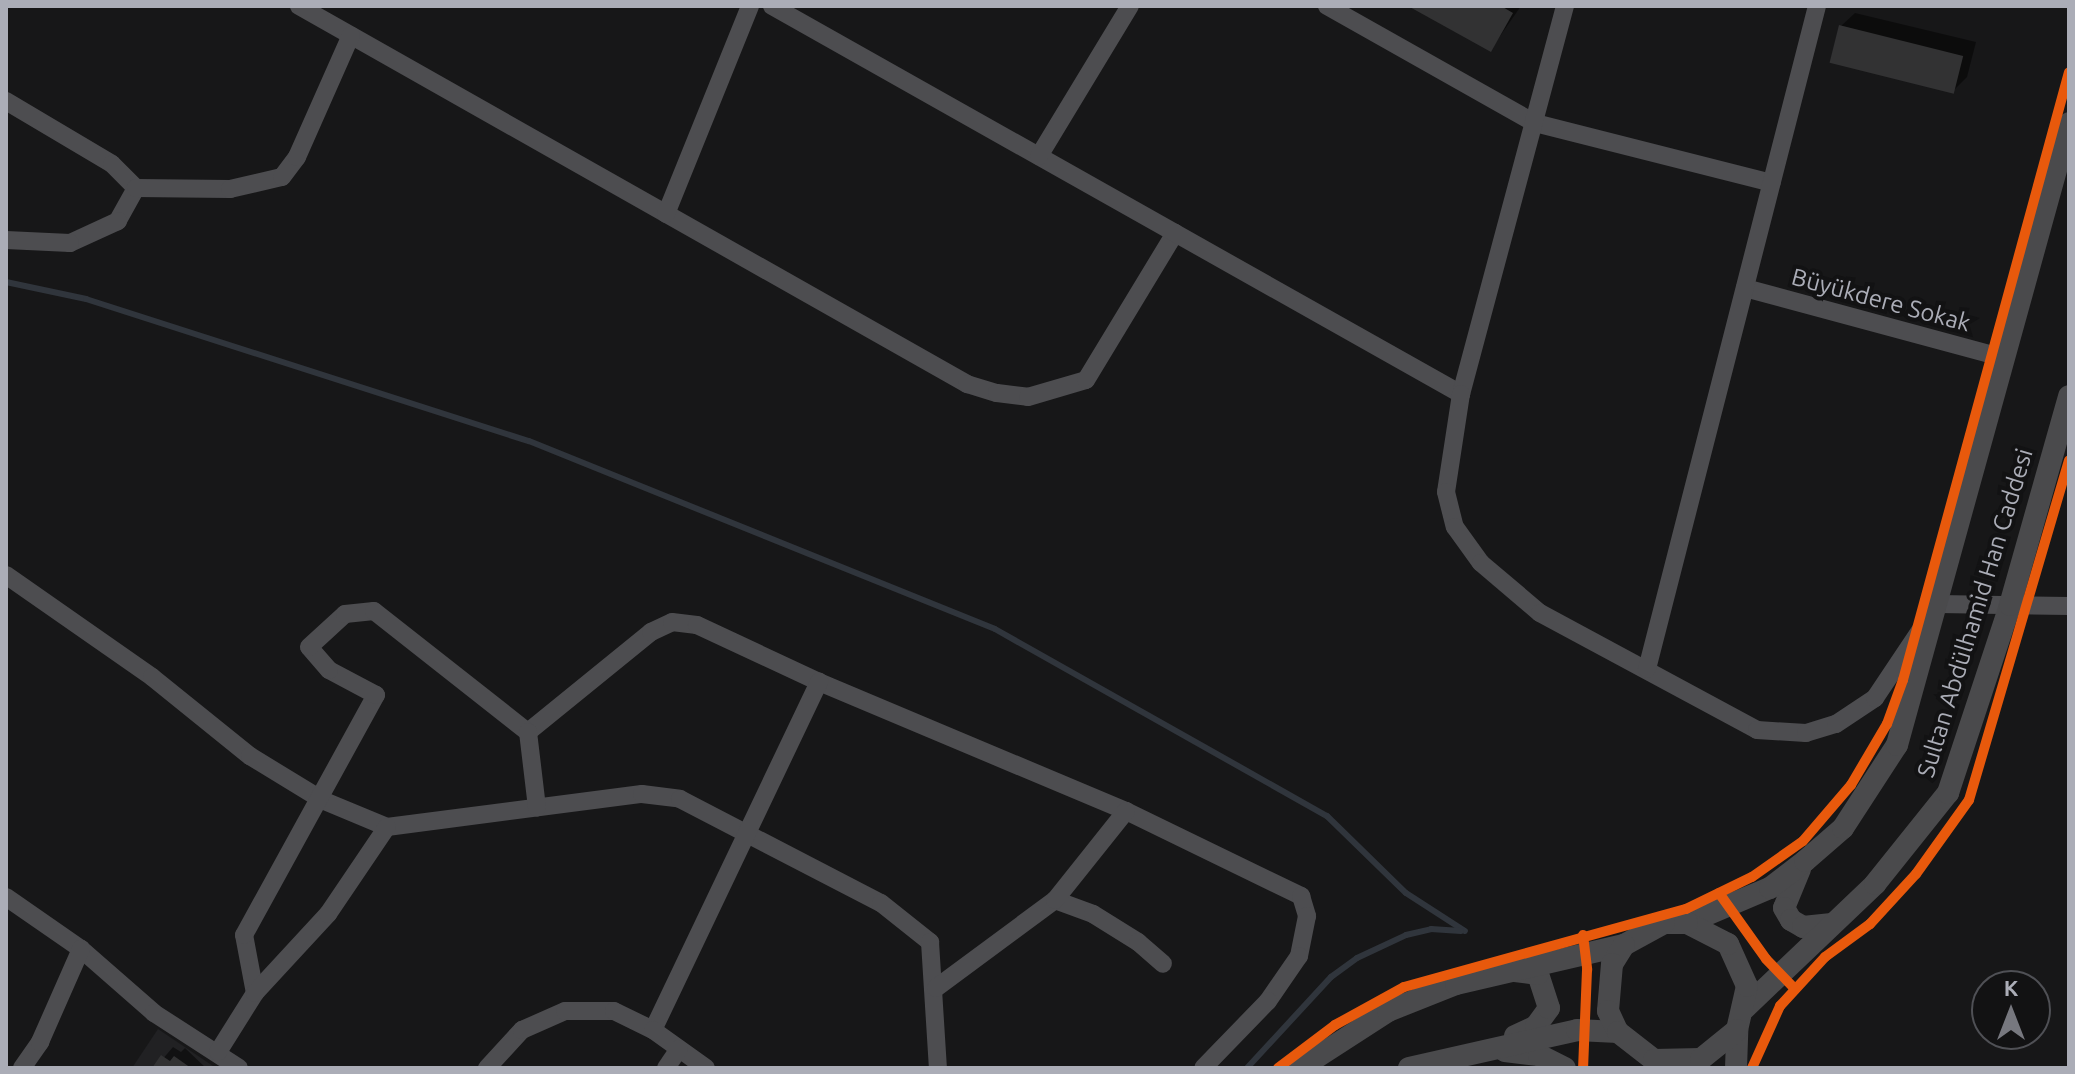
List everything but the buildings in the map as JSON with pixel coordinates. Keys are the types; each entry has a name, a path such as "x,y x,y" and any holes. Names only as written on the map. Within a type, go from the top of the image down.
{"main road":[{"name":"Sultan Abdülhamid Han Caddesi","path":"1687,923 1770,888 1805,861 1843,828 1897,745 2069,123"},
{"name":"Sultan Abdülhamid Han Caddesi","path":"1745,1008 1875,884 1948,793 2010,605 2069,396"},
{"path":"1805,861 1784,908 1803,927 1832,924"},
{"path":"1300,1068 1388,1011 1456,984 1624,945 1664,923 1687,923 1709,930 1741,963 1745,1008 1737,1030 1736,1068"},
{"path":"1624,945 1606,987 1635,1068"},
{"path":"1484,1049 1536,1026 1549,1008 1538,974 1513,971"},
{"path":"1409,1068 1577,1030 1622,1037 1654,1060 1678,1063 1721,1047 1737,1030"},
{"path":"1484,1049 1539,1055 1565,1068"}],"street":[{"path":"299,6 967,384 1028,397 1086,380 1175,233"},
{"path":"666,214 750,6"},
{"path":"772,6 1461,394"},
{"path":"1039,156 1130,6"},
{"path":"1327,6 1535,123 1772,183"},
{"path":"1565,6 1461,394 1446,492 1455,527 1481,563 1540,613 1757,730 1806,733 1836,724 1875,698 1938,604 2069,606"},
{"path":"1647,669 1817,6"},
{"path":"6,101 112,164 136,188 230,189 282,177 297,157 351,35"},
{"path":"6,240 70,243 118,221 136,188"},
{"name":"Büyükdere Sokak","path":"1745,288 2005,358"},
{"path":"6,575 152,677 250,756 322,800 387,827 642,794 680,799 881,903 930,942 936,988 938,1068"},
{"path":"255,993 244,935 322,800 334,766 376,695 329,670 309,647 345,614 374,611 528,732 537,807"},
{"path":"528,732 651,632 672,622 697,625 819,682 1126,811 1301,896 1307,916 1299,956 1268,1001 1203,1068"},
{"path":"653,1030 819,682"},
{"path":"936,988 1055,900 1126,811"},
{"path":"218,1052 255,993 328,914 387,827"},
{"path":"6,897 81,949 154,1013 239,1068"},
{"path":"1055,900 1093,914 1138,942 1163,964"},
{"path":"22,1068 40,1042 81,949"},
{"path":"487,1068 522,1030 565,1011 614,1011 653,1030 706,1068"},
{"path":"666,1068 679,1049"}],"shaded area":[{"path":"158,1029 216,1068 132,1068"}],"waterway":[{"path":"6,282 86,299 529,441 995,629 1327,816 1406,893 1465,931"},
{"path":"1247,1068 1331,977 1357,958 1406,935 1431,929 1461,931"}],"cycle path":[{"path":"1278,1068 1335,1025 1404,987 1686,909 1752,877 1803,841 1851,785 1887,724 1903,680 2069,72"},
{"path":"1752,1068 1780,1006 1825,957 1870,924 1916,874 1969,800 2069,460"},
{"path":"1719,893 1766,959 1795,989"},
{"path":"1583,935 1587,970 1583,1068"}]}
